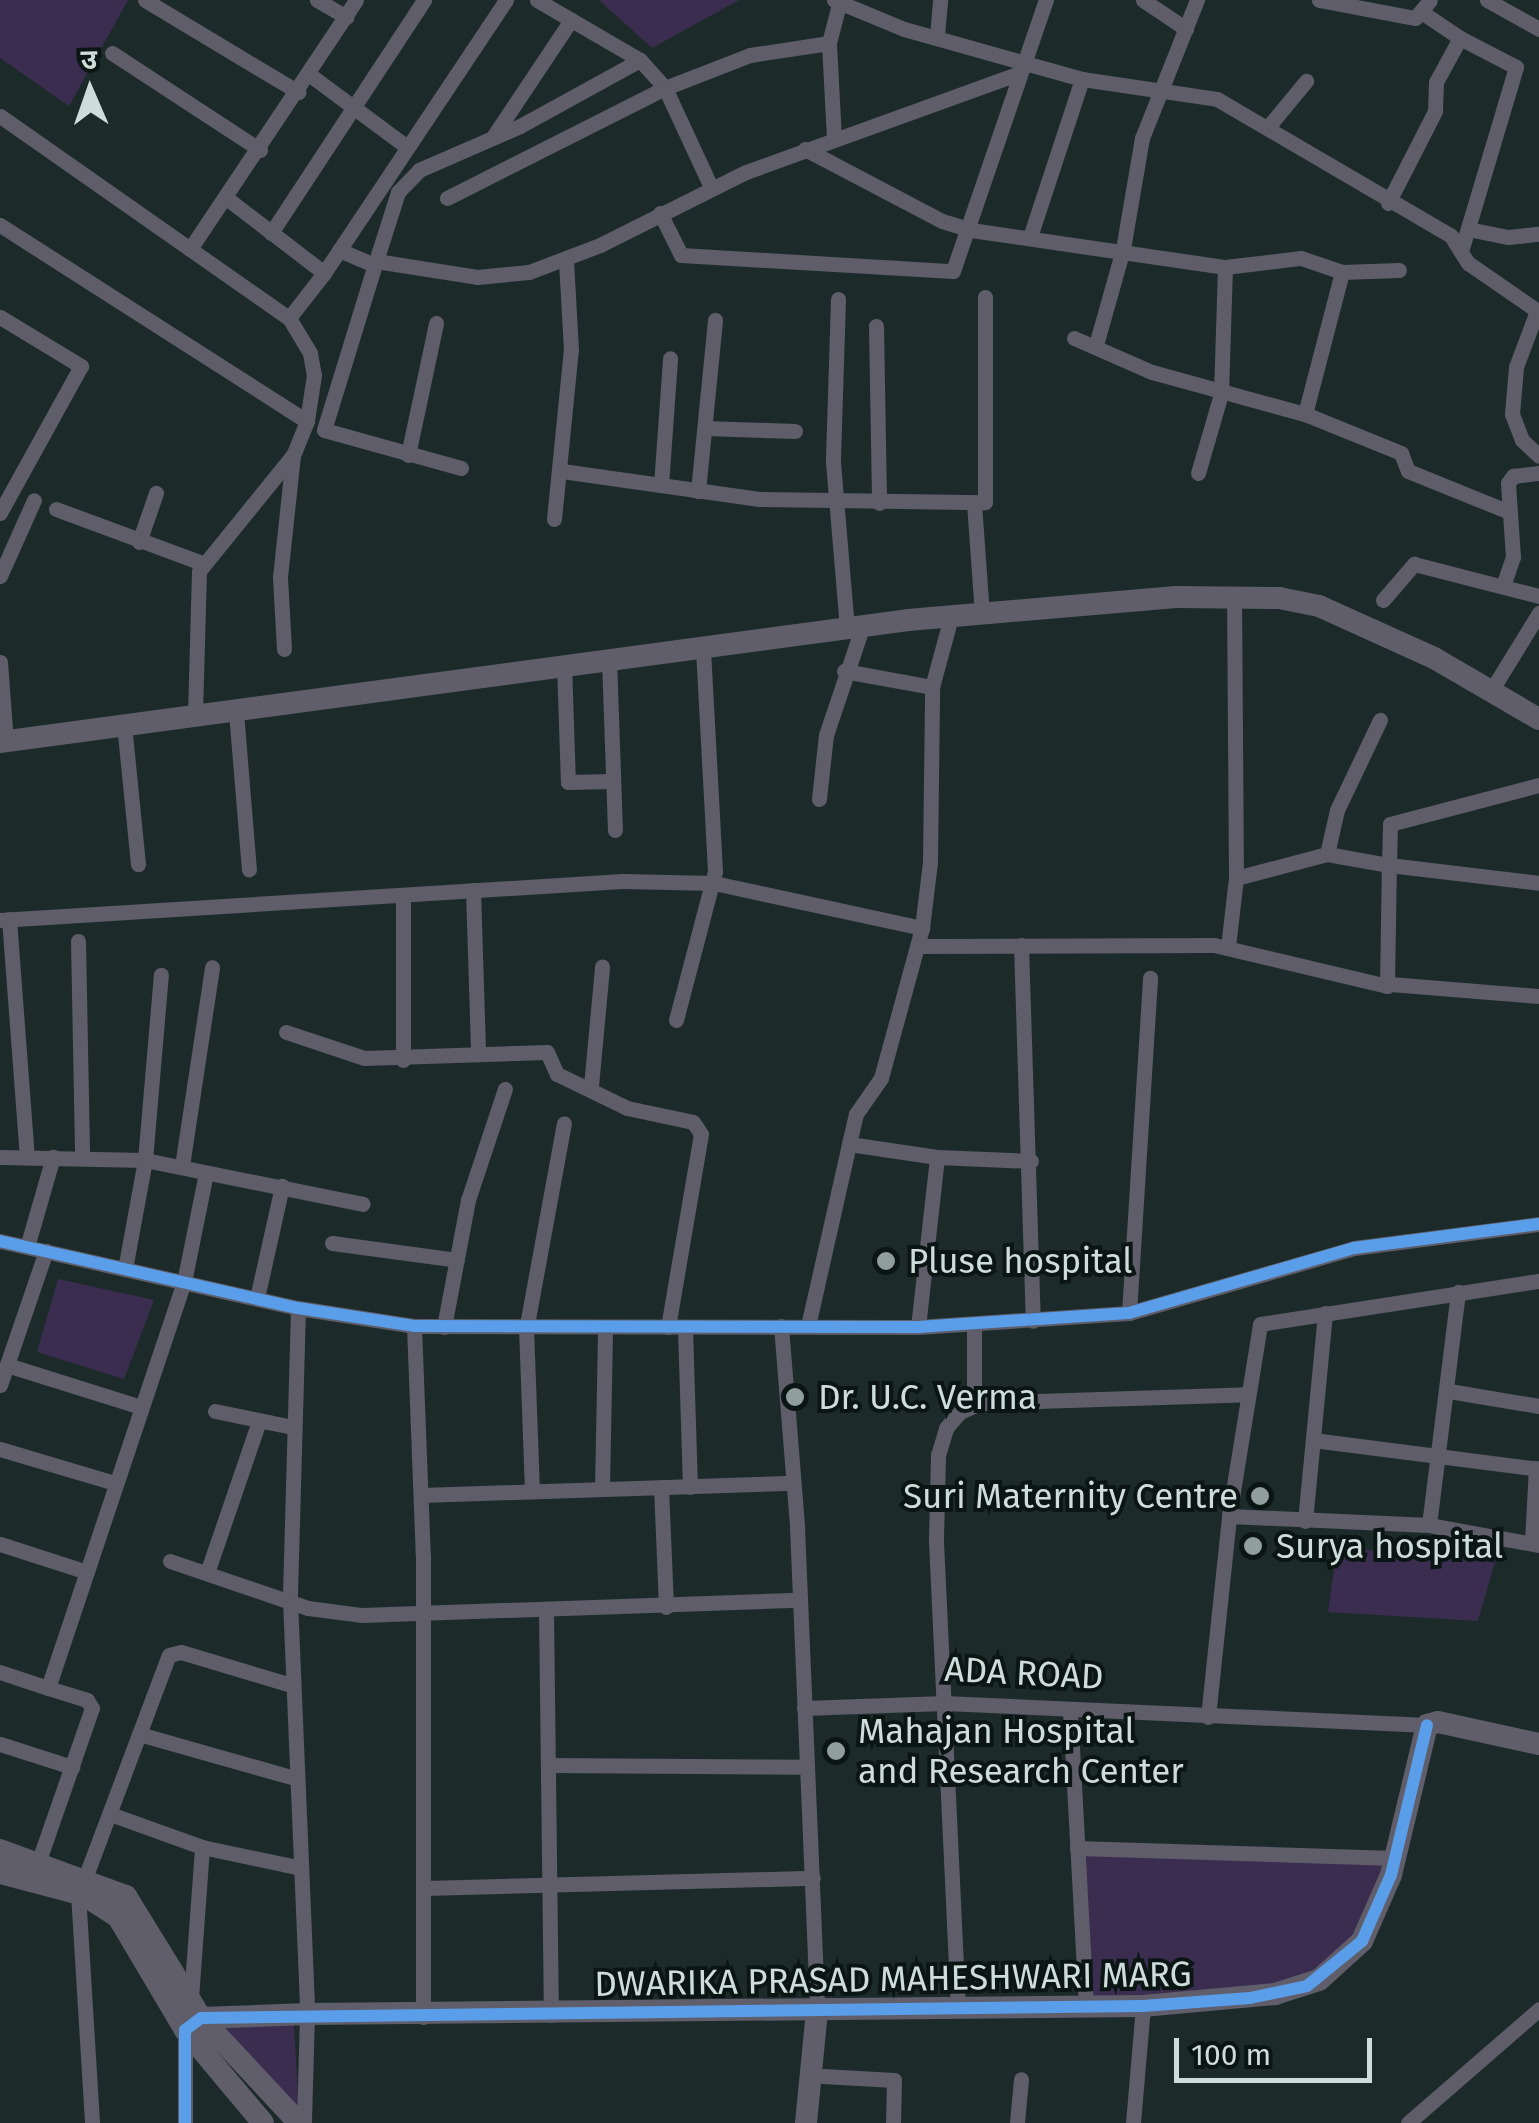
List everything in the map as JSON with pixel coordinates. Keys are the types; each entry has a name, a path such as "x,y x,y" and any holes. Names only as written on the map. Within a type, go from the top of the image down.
{"street":[{"path":"145,0 298,92"},
{"path":"317,0 346,17"},
{"path":"190,249 229,200 356,0"},
{"path":"271,233 424,0"},
{"path":"289,318 506,0"},
{"path":"537,0 640,60 665,88 711,187"},
{"path":"937,36 940,0"},
{"path":"660,213 681,255 950,272 971,230 1046,0"},
{"path":"1143,0 1186,28"},
{"path":"1096,346 1124,249 1142,138 1197,0"},
{"path":"1319,0 1415,18 1427,6 1460,38 1516,66 1461,252"},
{"path":"1487,0 1539,29"},
{"path":"834,139 829,43 836,2 1022,66 1217,100 1268,126 1388,203 1451,236 1461,252 1538,311 1516,367 1512,414 1522,440 1539,456"},
{"path":"491,140 570,20"},
{"path":"1388,203 1435,111 1436,82 1460,38"},
{"path":"447,198 665,88 750,55 829,43"},
{"path":"112,53 260,150"},
{"path":"462,468 328,434 323,425 406,180 491,140 640,60"},
{"path":"339,250 375,263 477,277 566,260 711,187 1022,66"},
{"path":"310,75 407,147"},
{"path":"1030,237 1082,79"},
{"path":"1268,126 1306,81"},
{"path":"0,116 289,318 302,331 314,375 307,421 294,455 280,577 284,649"},
{"path":"806,149 971,230 1124,249 1225,267 1301,258 1342,272 1399,270"},
{"path":"229,200 324,272"},
{"path":"0,226 307,421"},
{"path":"1468,229 1508,237 1539,234"},
{"path":"554,519 562,471 571,350 566,260"},
{"path":"1198,473 1221,394 1225,267"},
{"path":"1305,414 1342,272"},
{"path":"562,471 698,490 834,501 974,503 988,496 985,298"},
{"path":"820,799 826,735 855,629 834,501 838,300"},
{"path":"0,317 81,366 0,513"},
{"path":"698,490 715,320"},
{"path":"408,455 436,323"},
{"path":"876,326 878,503"},
{"path":"1074,338 1221,394 1305,414 1401,453 1408,471 1507,511"},
{"path":"660,485 670,358"},
{"path":"704,428 796,431"},
{"path":"195,717 202,563 294,455"},
{"path":"1504,583 1513,557 1507,511 1510,478 1539,473"},
{"path":"139,542 156,493"},
{"path":"0,576 34,500"},
{"path":"974,503 982,614"},
{"path":"56,508 202,563"},
{"path":"1383,600 1410,564 1504,583 1539,596"},
{"path":"1229,937 1236,878 1234,598"},
{"path":"0,662 3,741 608,658 950,617 1234,598 1319,606 1539,719"},
{"path":"1491,692 1539,613"},
{"path":"808,1326 858,1108 880,1078 922,928 930,862 932,686 950,617"},
{"path":"676,1020 712,892 703,648"},
{"path":"608,658 615,830"},
{"path":"564,664 568,782 612,781"},
{"path":"844,671 932,686"},
{"path":"236,712 249,869"},
{"path":"1326,854 1337,810 1380,720"},
{"path":"124,724 138,864"},
{"path":"1390,977 1390,824 1539,785"},
{"path":"1236,878 1326,854 1539,883"},
{"path":"27,1157 11,938 4,919 622,881 712,892 922,928"},
{"path":"473,890 478,1053"},
{"path":"402,894 403,1060"},
{"path":"918,946 1229,937 1390,977 1539,996"},
{"path":"78,942 82,1157"},
{"path":"1020,945 1031,1161 1033,1321"},
{"path":"182,1166 212,967"},
{"path":"591,1086 602,967"},
{"path":"125,1269 145,1160 161,976"},
{"path":"1128,1313 1150,978"},
{"path":"286,1032 364,1058 403,1060 547,1052 557,1074 591,1086 627,1108 700,1129 676,1327 690,1486"},
{"path":"444,1327 468,1200 506,1089"},
{"path":"532,1492 526,1330 564,1124"},
{"path":"848,1144 937,1158 1031,1161"},
{"path":"0,1157 145,1160 364,1204"},
{"path":"27,1247 53,1157"},
{"path":"918,1327 937,1158"},
{"path":"48,1688 184,1282 206,1173"},
{"path":"257,1298 282,1186"},
{"path":"0,1241 298,1308 414,1326 526,1330 918,1327 1128,1313 1354,1248 1539,1224"},
{"path":"332,1243 457,1260"},
{"path":"0,1384 46,1252"},
{"path":"1208,1717 1230,1516 1260,1324 1539,1280"},
{"path":"1429,1525 1450,1391 1458,1292"},
{"path":"298,1308 292,1428 290,1685 306,2014 301,2123"},
{"path":"1305,1521 1325,1313"},
{"path":"414,1326 422,1494 423,2016"},
{"path":"781,1326 822,2010"},
{"path":"974,1326 974,1405"},
{"path":"602,1489 605,1329"},
{"path":"6,1365 141,1407"},
{"path":"1450,1391 1539,1406"},
{"path":"958,2008 938,1455 946,1428 974,1405 1247,1394"},
{"path":"215,1412 292,1428"},
{"path":"207,1573 259,1421"},
{"path":"1230,1516 1429,1525 1536,1543 1537,1468 1313,1440"},
{"path":"0,1449 115,1483"},
{"path":"422,1494 793,1484"},
{"path":"661,1487 666,1607"},
{"path":"0,1544 87,1572"},
{"path":"170,1562 290,1600 362,1615 800,1600"},
{"path":"546,1611 550,2015"},
{"path":"92,2123 82,1886 174,1652 290,1685"},
{"path":"0,1672 92,1705 38,1863"},
{"name":"ADA ROAD","path":"804,1708 944,1703 1427,1726 1438,1722 1539,1744"},
{"path":"1070,1711 1086,2006"},
{"name":"DWARIKA PRASAD MAHESHWARI MARG","path":"192,2017 1144,2006 1250,1998 1320,1980 1356,1950 1394,1858 1427,1726"},
{"path":"139,1734 295,1778"},
{"path":"0,1744 72,1767"},
{"path":"548,1765 807,1767"},
{"path":"113,1815 202,1847 296,1866"},
{"path":"185,2123 202,1847"},
{"path":"1078,1848 1394,1858"},
{"path":"0,1850 38,1863 82,1886 118,1917 263,2123"},
{"path":"0,1873 82,1886"},
{"path":"424,1888 813,1878"},
{"path":"1133,2123 1144,2006"},
{"path":"1408,2123 1539,2009"},
{"name":"DWARIKA PRASAD MAHESHWARI MARG","path":"820,2123 824,2076 822,2010"},
{"name":"DWARIKA PRASAD MAHESHWARI MARG","path":"806,2123 822,2010"},
{"path":"192,2017 301,2123"},
{"path":"824,2076 894,2080 893,2123"},
{"path":"1017,2123 1021,2079"},
{"path":"1429,2104 1433,2123"}],"shaded area":[{"path":"0,0 128,0 69,106 0,58"},
{"path":"599,0 739,0 652,48"},
{"path":"58,1279 154,1300 124,1379 37,1352"},
{"path":"1337,1548 1496,1558 1478,1621 1328,1612"},
{"path":"1084,1855 1387,1862 1351,1950 1307,1985 1090,1999"},
{"path":"211,2023 294,2025 299,2113"}],"cycle path":[{"path":"0,1241 298,1308 414,1326 918,1327 1129,1313 1354,1248 1539,1224"},
{"path":"185,2123 185,2030 201,2018 1143,2006 1250,1998 1307,1986 1362,1941 1391,1875 1427,1725"}],"place":[{"name":"Pluse hospital","path":"886,1261"},
{"name":"Dr. U.C. Verma","path":"795,1397"},
{"name":"Suri Maternity Centre","path":"1260,1496"},
{"name":"Surya hospital","path":"1253,1546"},
{"name":"Mahajan Hospital and Research Center","path":"836,1751"}]}
